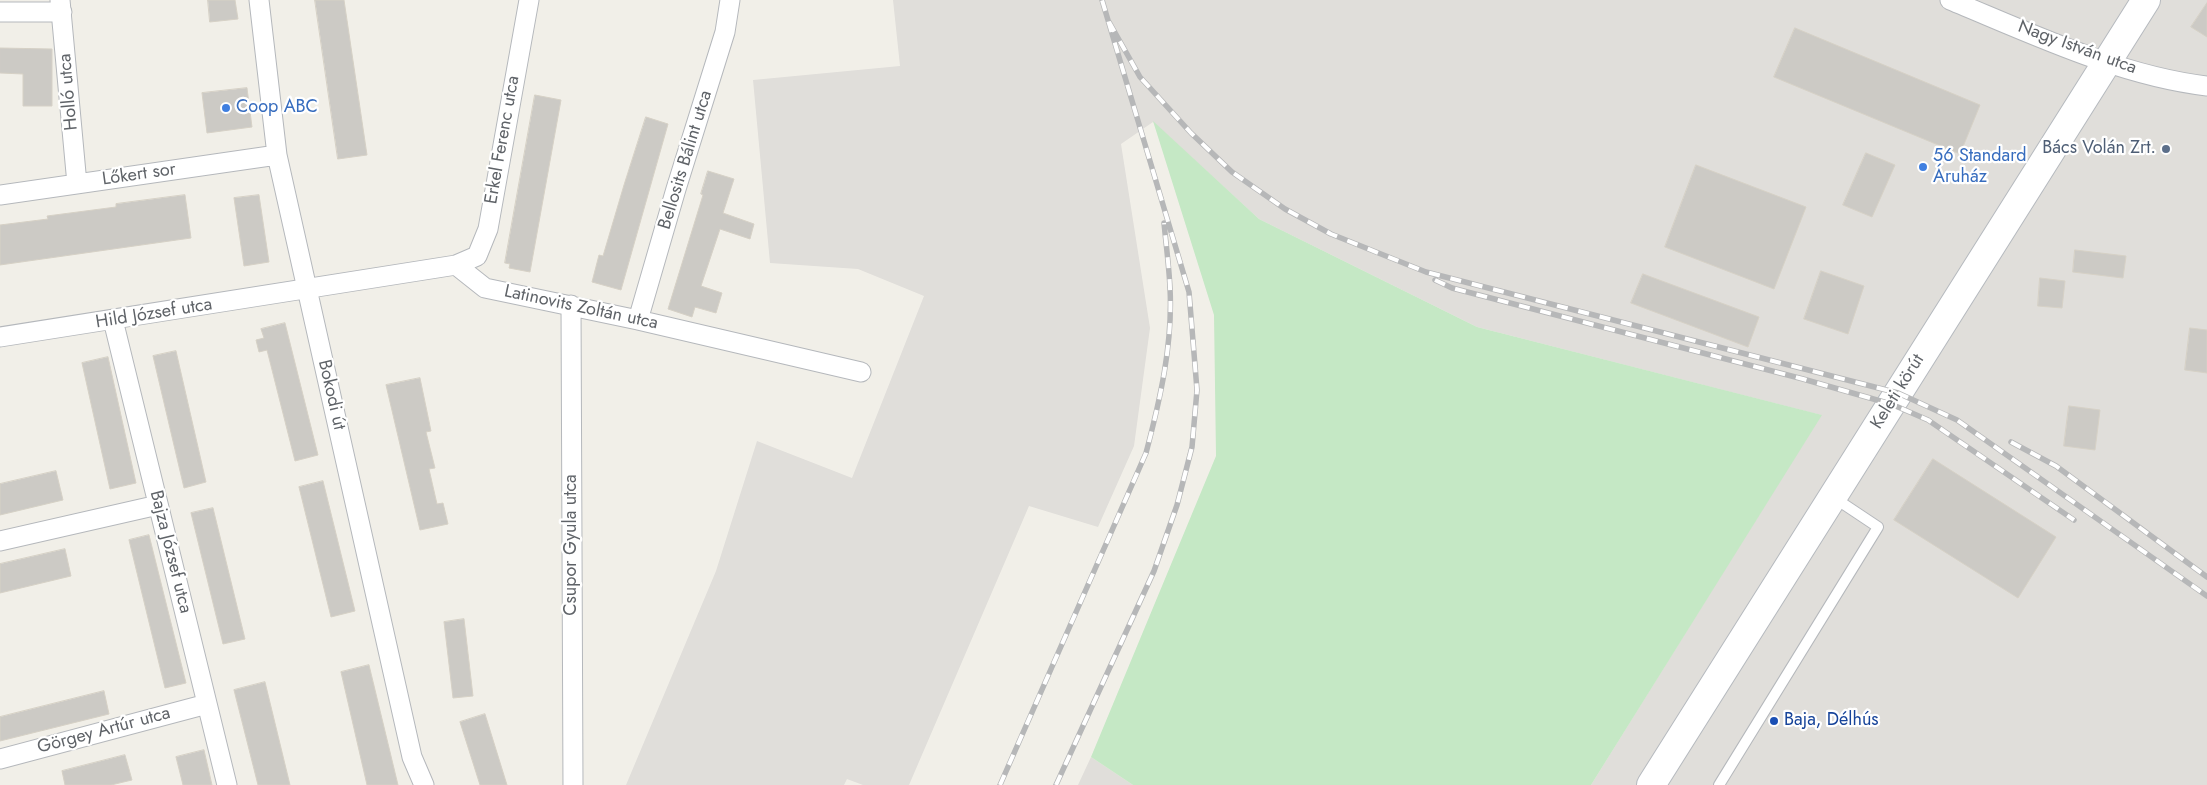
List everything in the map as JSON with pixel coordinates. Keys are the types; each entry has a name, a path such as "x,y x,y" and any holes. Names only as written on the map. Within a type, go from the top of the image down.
{"main road":[{"name":"Keleti körút","path":"1650,785 2146,0"}],"street":[{"name":"Bokodi út","path":"259,0 277,155 412,757 424,785"},
{"name":"Erkel Ferenc utca","path":"456,265 477,256 488,229 529,0"},
{"name":"Bellosits Bálint utca","path":"638,320 676,188 725,32 730,0"},
{"name":"Nagy István utca","path":"1950,0 2107,63 2183,83 2207,86"},
{"path":"0,12 61,6"},
{"name":"Holló utca","path":"61,6 77,184"},
{"name":"Lőkert sor","path":"0,195 277,155"},
{"path":"307,290 456,265"},
{"name":"Latinovits Zoltán utca","path":"456,265 485,288 638,320 861,372"},
{"name":"Hild József utca","path":"0,337 307,290"},
{"name":"Csupor Gyula utca","path":"570,305 573,785"},
{"name":"Bajza József utca","path":"113,320 227,785"},
{"path":"0,541 158,505"},
{"name":"Görgey Artúr utca","path":"0,758 207,704"}],"lane":[{"path":"1719,785 1878,527 1832,496"}],"shaded area":[{"path":"893,0 2207,0 2207,785 1591,785 1821,415 1477,327 1259,219 1153,122 1121,144 1150,328 1134,446 1098,527 1029,506 909,785 863,785 847,779 844,785 626,785 716,571 757,441 852,478 924,296 858,269 770,263 753,80 900,66"},
{"path":"1091,757 1133,785 1078,785"}],"green space":[{"path":"1153,121 1259,219 1477,327 1822,415 1591,785 1133,785 1091,757 1216,456 1214,315"}],"building":[{"path":"208,0 235,0 238,19 210,22"},
{"path":"315,0 344,0 367,155 338,159"},
{"path":"2207,3 2207,37 2191,27"},
{"path":"1795,28 1980,105 1960,154 1774,77"},
{"path":"0,48 52,49 52,106 23,106 23,74 0,73"},
{"path":"247,88 252,127 207,133 202,93"},
{"path":"535,95 561,100 530,272 509,268 510,264 505,263"},
{"path":"646,117 668,124 621,290 592,282 599,255 603,256"},
{"path":"1866,153 1895,165 1872,217 1843,205"},
{"path":"1696,165 1806,207 1774,289 1665,247"},
{"path":"708,171 734,179 723,213 754,224 750,239 720,229 701,286 722,293 716,313 695,307 692,317 668,309 703,195 701,194"},
{"path":"185,195 191,238 0,265 0,225 48,219 47,216 116,207 116,204"},
{"path":"259,195 269,262 244,266 234,198"},
{"path":"2075,250 2126,256 2123,278 2073,272"},
{"path":"1821,271 1864,286 1848,334 1804,319"},
{"path":"1643,274 1759,317 1748,347 1631,303"},
{"path":"2040,278 2065,281 2062,308 2038,306"},
{"path":"285,323 318,455 295,461 267,350 259,352 256,340 264,338 261,329"},
{"path":"2190,328 2207,330 2207,373 2185,370"},
{"path":"176,351 206,482 184,488 153,356"},
{"path":"108,357 136,483 110,489 82,363"},
{"path":"420,378 431,431 426,432 435,468 429,469 437,504 443,503 448,524 420,530 386,385"},
{"path":"2069,406 2100,410 2095,450 2064,446"},
{"path":"1933,459 2056,537 2018,598 1894,520"},
{"path":"56,471 63,500 0,515 0,484"},
{"path":"323,481 355,611 331,617 299,487"},
{"path":"213,508 245,639 223,644 191,513"},
{"path":"149,535 186,683 165,688 129,540"},
{"path":"65,549 71,576 0,593 0,564"},
{"path":"464,619 473,696 453,698 444,622"},
{"path":"369,665 398,785 367,785 341,672"},
{"path":"265,682 290,785 258,785 234,690"},
{"path":"104,691 109,714 0,741 0,717"},
{"path":"485,714 507,785 480,785 460,722"},
{"path":"204,750 212,785 183,785 176,757"},
{"path":"125,755 132,780 111,785 65,785 62,771"}],"railway":[{"path":"1056,785 1154,571 1177,505 1192,447 1197,390 1189,292 1102,0"},
{"path":"1109,22 1140,77 1191,133 1232,172 1285,209 1331,234 1426,272 1898,393 1957,420 2207,596"},
{"path":"1000,785 1146,453 1161,392 1169,330 1170,288 1164,223"},
{"path":"1435,280 1452,288 1803,379 1891,404 1928,420 2074,520"},
{"path":"2011,442 2056,466 2207,577"}],"place":[{"name":"Coop ABC","path":"226,108"},
{"name":"Bács Volán Zrt.","path":"2166,149"},
{"name":"56 Standard Áruház","path":"1923,167"},
{"name":"Baja, Délhús","path":"1774,721"}]}
